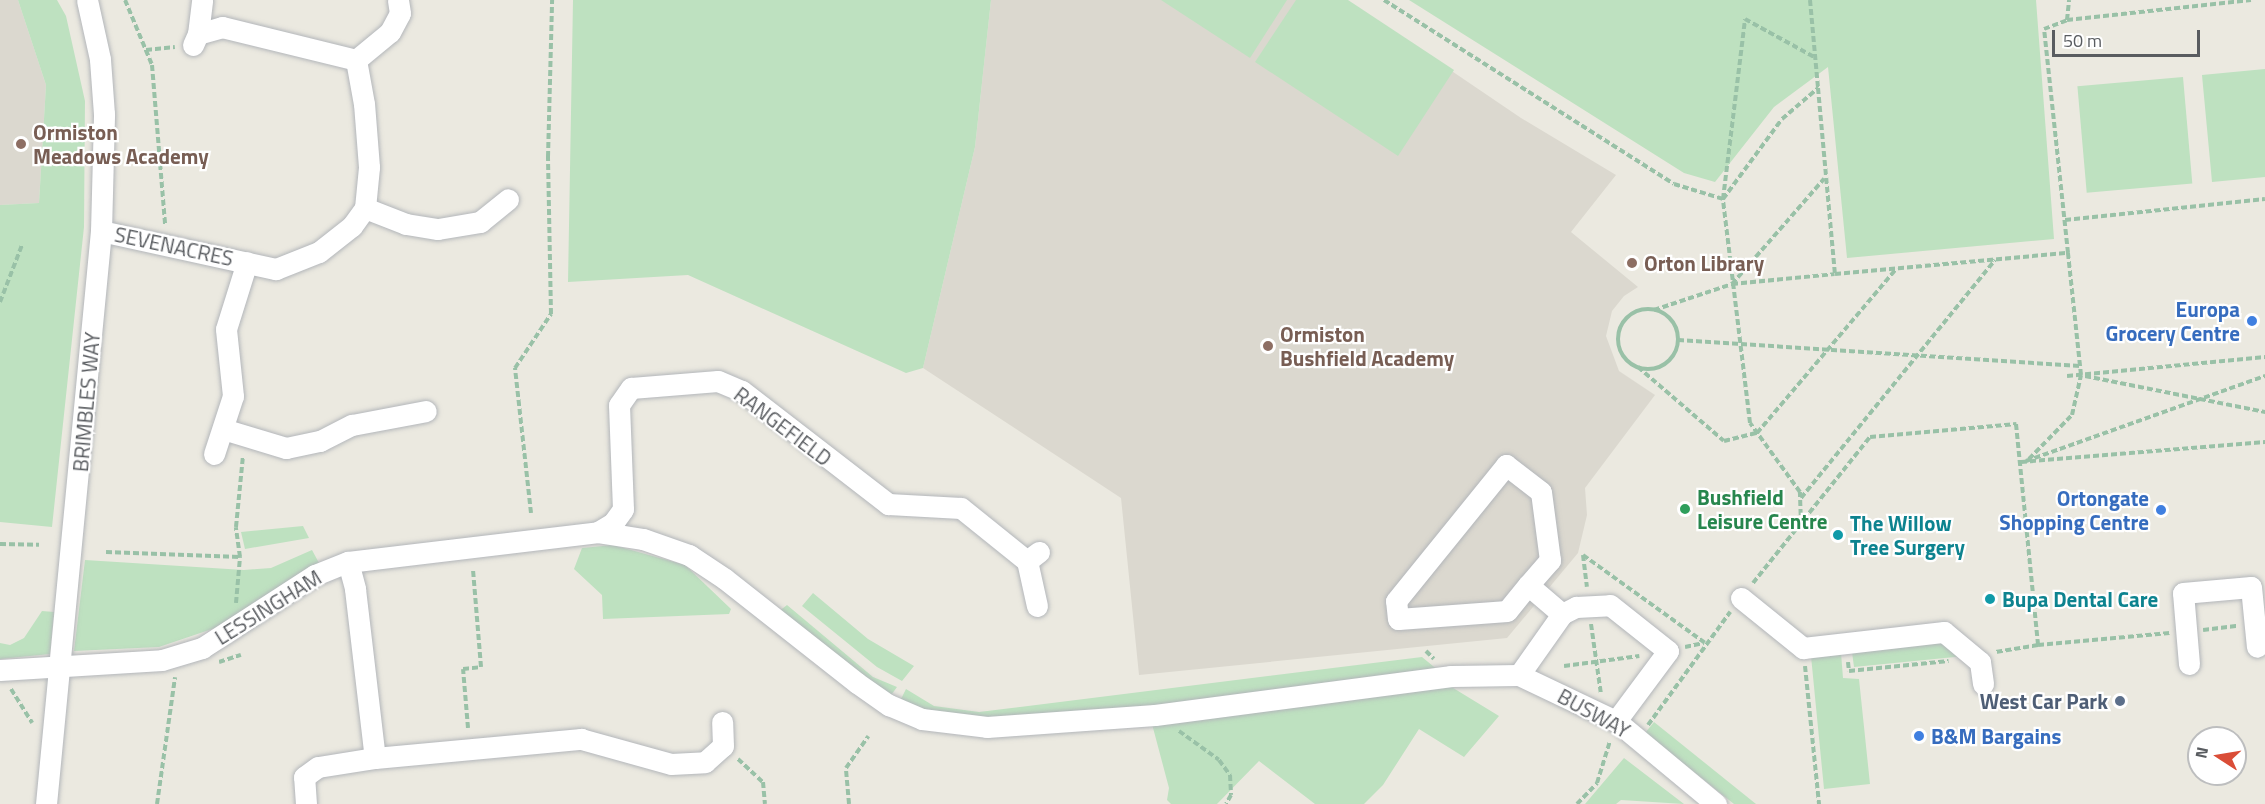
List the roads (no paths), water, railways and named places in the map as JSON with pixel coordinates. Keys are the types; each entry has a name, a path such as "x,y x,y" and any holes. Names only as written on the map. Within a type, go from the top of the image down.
{"street":[{"name":"BRIMBLES WAY","path":"46,804 62,664 101,231 104,114 100,59 87,0"},
{"path":"202,0 196,39 222,27 356,60"},
{"path":"356,60 390,32 400,13 398,0"},
{"path":"356,60 364,104 369,167 365,208 406,224 438,229 480,222 508,199"},
{"name":"SEVENACRES","path":"101,231 166,243 276,269 319,252 352,226 365,208"},
{"name":"SEVENACRES","path":"214,454 233,396 226,329 247,262"},
{"name":"RANGEFIELD","path":"598,532 613,523 623,508 619,405 631,388 718,381 742,391 888,504 961,507 1033,556 1036,606"},
{"path":"223,429 244,438 286,448 320,441 351,425 426,411"},
{"path":"1506,465 1541,492 1550,560 1528,585 1507,611 1398,619 1396,601 1506,465"},
{"path":"348,562 598,532"},
{"name":"BUSWAY","path":"598,532 643,539 689,555 725,579 857,683 889,705 922,719 987,727 1155,715 1451,676 1520,675 1614,729 1716,804"},
{"name":"LESSINGHAM","path":"3,676 62,664 162,660 202,648 315,575 348,562 356,589 375,758"},
{"path":"1528,585 1562,614"},
{"path":"2189,663 2183,593 2251,587 2257,647"},
{"path":"1741,598 1803,648 1944,632 1980,662 1983,684"},
{"path":"1520,675 1562,614 1589,604 1610,606 1668,651 1614,729"},
{"path":"306,804 304,777 318,767 375,758 581,739 671,764 705,762 723,746 722,722"}],"place":[{"name":"Ormiston Meadows Academy","path":"21,144"},
{"name":"Orton Library","path":"1632,263"},
{"name":"Europa Grocery Centre","path":"2252,321"},
{"name":"Ormiston Bushfield Academy","path":"1268,346"},
{"name":"Bushfield Leisure Centre","path":"1685,509"},
{"name":"Ortongate Shopping Centre","path":"2161,510"},
{"name":"The Willow Tree Surgery","path":"1838,535"},
{"name":"Bupa Dental Care","path":"1990,599"},
{"name":"West Car Park","path":"2120,701"},
{"name":"B&M Bargains","path":"1919,736"}]}
